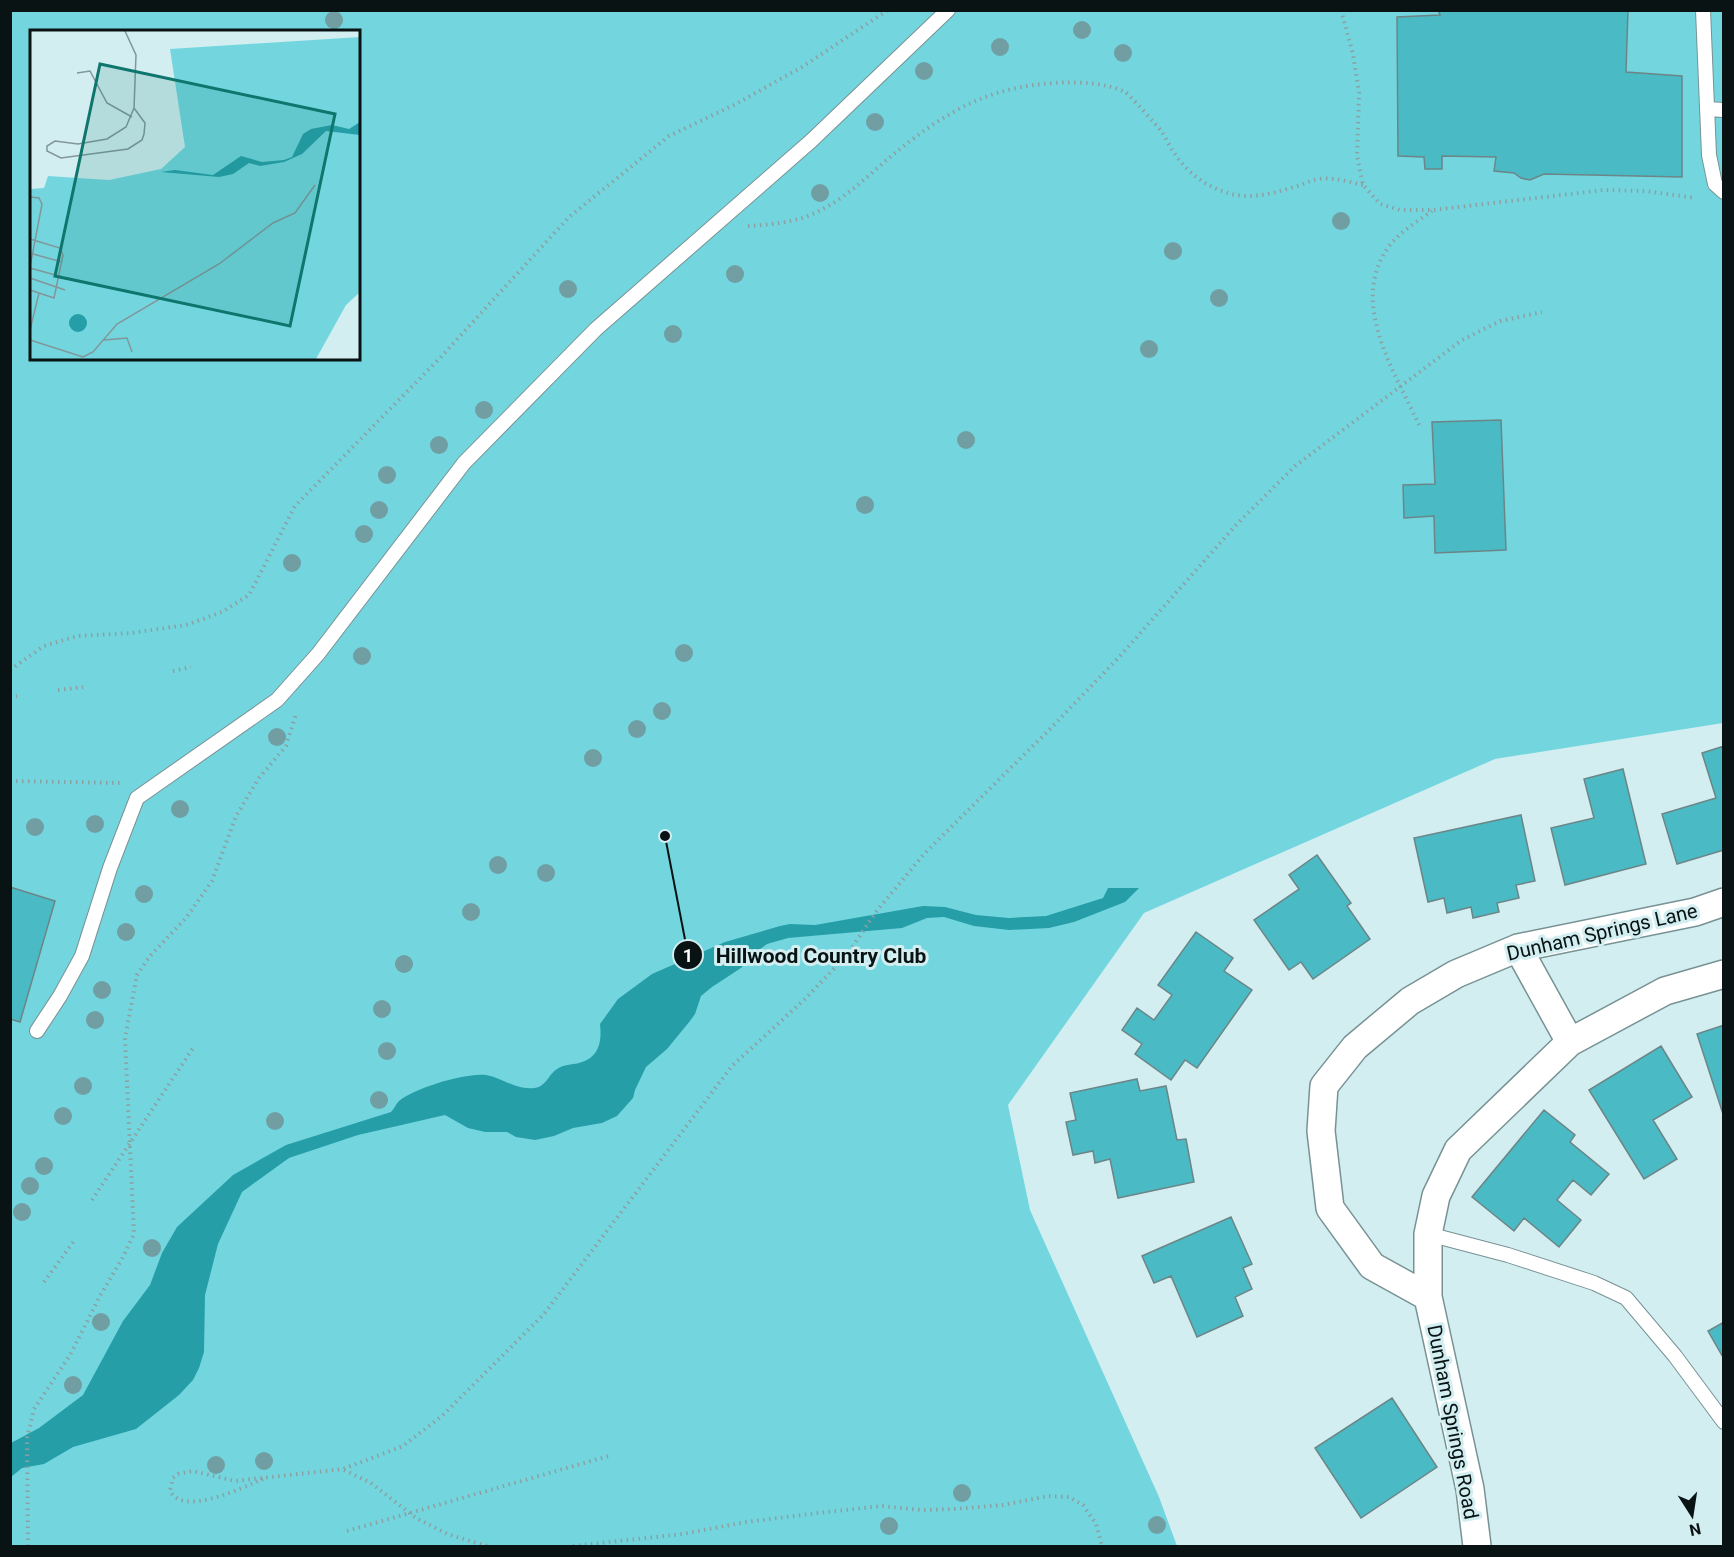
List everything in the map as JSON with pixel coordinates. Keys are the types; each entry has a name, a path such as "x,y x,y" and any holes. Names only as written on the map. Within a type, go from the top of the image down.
{"street":[{"name":"Dunham Springs Lane","path":"1428,1297 1372,1266 1330,1208 1321,1131 1324,1086 1355,1047 1410,1001 1456,974 1518,948 1695,912 1724,902"},
{"path":"1518,948 1570,1042"},
{"path":"1428,1297 1428,1234 1436,1196 1458,1150 1570,1042 1665,991 1724,974"},
{"name":"Dunham Springs Road","path":"1428,1297 1470,1489 1477,1546"}],"lane":[{"path":"37,1031 82,956 110,868 137,798 277,700 318,654 464,463 596,329 811,141 948,10"},
{"path":"1703,10 1709,155 1715,184 1724,192"},
{"path":"1707,110 1724,110"},
{"path":"1428,1234 1508,1255 1594,1283 1626,1298 1675,1356 1724,1422"}],"path":[{"path":"10,670 44,646 78,636 131,633 186,625 222,612 249,595 296,506 440,358 568,217 669,136 734,105 802,67 888,10"},
{"path":"1341,10 1353,54 1359,93 1357,156 1363,185 1380,204 1400,210 1433,210 1604,190 1646,191 1701,199"},
{"path":"712,228 766,225 803,218 856,187 895,153 947,115 984,97 1030,86 1066,82 1096,83 1127,93 1162,132 1172,150 1190,171 1204,183 1223,192 1241,196 1259,196 1317,179 1336,179 1363,185"},
{"path":"1419,425 1380,341 1373,309 1374,279 1381,259 1390,244 1402,232 1433,210"},
{"path":"262,1479 231,1492 199,1501 182,1501 177,1499 170,1490 172,1478 186,1472 201,1472 235,1481 343,1469 403,1446 442,1416 544,1314 732,1066 805,999 847,955 875,913 924,854 1121,655 1243,518 1295,466 1462,340 1500,321 1542,312"},
{"path":"173,671 191,668"},
{"path":"28,1546 27,1438 34,1409 70,1355 100,1294 122,1259 134,1234 125,1038 137,975 150,956 186,918 212,881 236,816 259,778 286,747 297,712 298,678"},
{"path":"58,690 83,687"},
{"path":"10,697 17,696"},
{"path":"10,781 123,783 137,798"},
{"path":"92,1200 195,1045"},
{"path":"44,1282 74,1241"},
{"path":"346,1531 612,1455"},
{"path":"343,1469 372,1483 409,1512 447,1534 487,1546"},
{"path":"573,1546 683,1534 746,1522 882,1506 922,1510 954,1509 1003,1505 1048,1496 1069,1497 1083,1505 1096,1524 1102,1546"}],"shaded area":[{"path":"11,11 1723,11 1723,723 1495,759 1144,913 1008,1105 1030,1210 1159,1497 1177,1546 11,1546"},
{"path":"1108,888 1139,888 1125,902 1074,922 1049,928 1009,930 974,926 944,917 927,918 902,928 788,938 767,944 751,956 741,968 701,996 690,1021 667,1049 646,1067 633,1098 617,1116 602,1123 573,1128 554,1136 535,1140 516,1137 507,1132 485,1132 468,1128 445,1115 358,1135 289,1158 242,1192 218,1244 205,1295 204,1352 193,1380 179,1395 136,1429 73,1447 44,1464 22,1468 11,1477 11,1443 39,1428 83,1395 123,1321 150,1285 162,1253 177,1227 233,1175 286,1145 391,1112 406,1096 454,1078 486,1075 515,1086 538,1087 560,1067 586,1061 595,1053 600,1043 600,1024 618,999 652,974 725,942 790,924 815,925 923,906 945,907 976,915 1009,918 1046,916 1103,898"}],"building":[{"path":"1438,10 1628,10 1626,72 1682,76 1682,177 1544,174 1530,180 1514,173 1494,171 1496,157 1442,156 1442,169 1425,169 1424,157 1398,156 1397,17 1440,15"},
{"path":"1501,420 1506,550 1435,553 1434,516 1404,518 1403,485 1435,484 1432,422"},
{"path":"1724,746 1724,850 1677,864 1662,814 1716,798 1702,753"},
{"path":"1623,769 1646,864 1565,885 1551,828 1594,818 1584,779"},
{"path":"1521,815 1535,881 1516,885 1519,898 1497,903 1499,912 1473,918 1471,907 1447,913 1444,898 1428,902 1414,838"},
{"path":"1317,855 1351,903 1347,906 1370,939 1313,979 1301,962 1289,970 1254,920 1299,889 1289,875"},
{"path":"10,887 55,901 20,1022 10,1019"},
{"path":"1196,932 1233,958 1224,971 1252,990 1197,1068 1185,1060 1171,1080 1135,1054 1142,1044 1122,1030 1137,1008 1154,1020 1172,995 1158,985"},
{"path":"1724,1025 1724,1117 1697,1034"},
{"path":"1661,1046 1692,1097 1653,1120 1677,1159 1644,1179 1589,1090"},
{"path":"1137,1079 1140,1091 1166,1086 1177,1140 1186,1139 1194,1182 1118,1198 1110,1159 1095,1163 1093,1151 1073,1155 1066,1122 1076,1120 1070,1093"},
{"path":"1544,1110 1575,1135 1570,1142 1609,1174 1591,1195 1573,1180 1557,1200 1581,1220 1559,1247 1524,1218 1514,1231 1472,1197"},
{"path":"1231,1217 1252,1264 1243,1268 1252,1289 1235,1297 1243,1316 1197,1337 1171,1276 1154,1283 1142,1256"},
{"path":"1724,1322 1724,1359 1708,1331"},
{"path":"1392,1398 1437,1467 1361,1518 1315,1448"}],"place":[{"name":"Hillwood Country Club","path":"665,836"}]}
